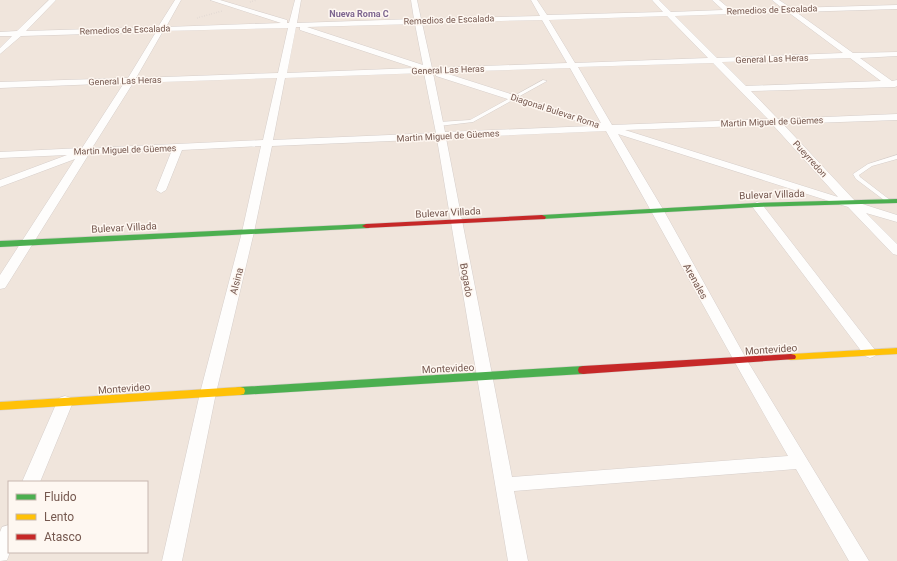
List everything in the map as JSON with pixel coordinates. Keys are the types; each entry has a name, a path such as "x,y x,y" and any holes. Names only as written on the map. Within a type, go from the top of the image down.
{"street":[{"path":"0,52 53,0"},
{"path":"0,285 25,243 130,81 178,0"},
{"name":"Diagonal Bulevar Roma","path":"213,0 294,25 514,98 897,219"},
{"name":"Alsina","path":"172,561 208,393 248,232 266,144 294,25 298,0"},
{"name":"Bogado","path":"414,0 429,70 518,561"},
{"name":"Arenales","path":"534,0 658,211 741,362 860,561"},
{"name":"Pueyrredon","path":"655,0 776,122 850,203 897,251"},
{"path":"715,0 729,12"},
{"path":"775,0 895,85"},
{"path":"886,0 897,6"},
{"name":"Remedios de Escalada","path":"0,34 897,6"},
{"name":"General Las Heras","path":"0,85 897,54"},
{"path":"744,89 895,85"},
{"name":"Martin Miguel de Güemes","path":"0,155 266,144 440,130 608,128 897,117"},
{"path":"161,190 178,148"},
{"path":"0,184 85,152"},
{"name":"Bulevar Villada","path":"0,244 456,222 756,205 892,201"},
{"path":"756,205 870,353"},
{"name":"Montevideo","path":"0,406 741,362 897,351"},
{"path":"31,481 65,402"},
{"path":"504,485 800,462"},
{"path":"0,554 8,535"}],"lane":[{"path":"440,130 471,121 545,80"},
{"path":"892,201 858,178 856,174 870,165 897,157"}],"path":[{"path":"190,20 257,0"}],"shaded area":[{"path":"0,0 897,0 897,561 0,561"}],"traffic: fast":[{"path":"542,217 757,205 897,201"},
{"path":"0,244 366,226"},
{"path":"240,391 583,370"}],"traffic: slow":[{"path":"791,357 897,351"},
{"path":"0,406 240,391"}],"traffic: jam":[{"path":"366,226 542,217"},
{"path":"583,370 791,357"}],"district":[{"name":"Nueva Roma C","path":"359,14"}]}
